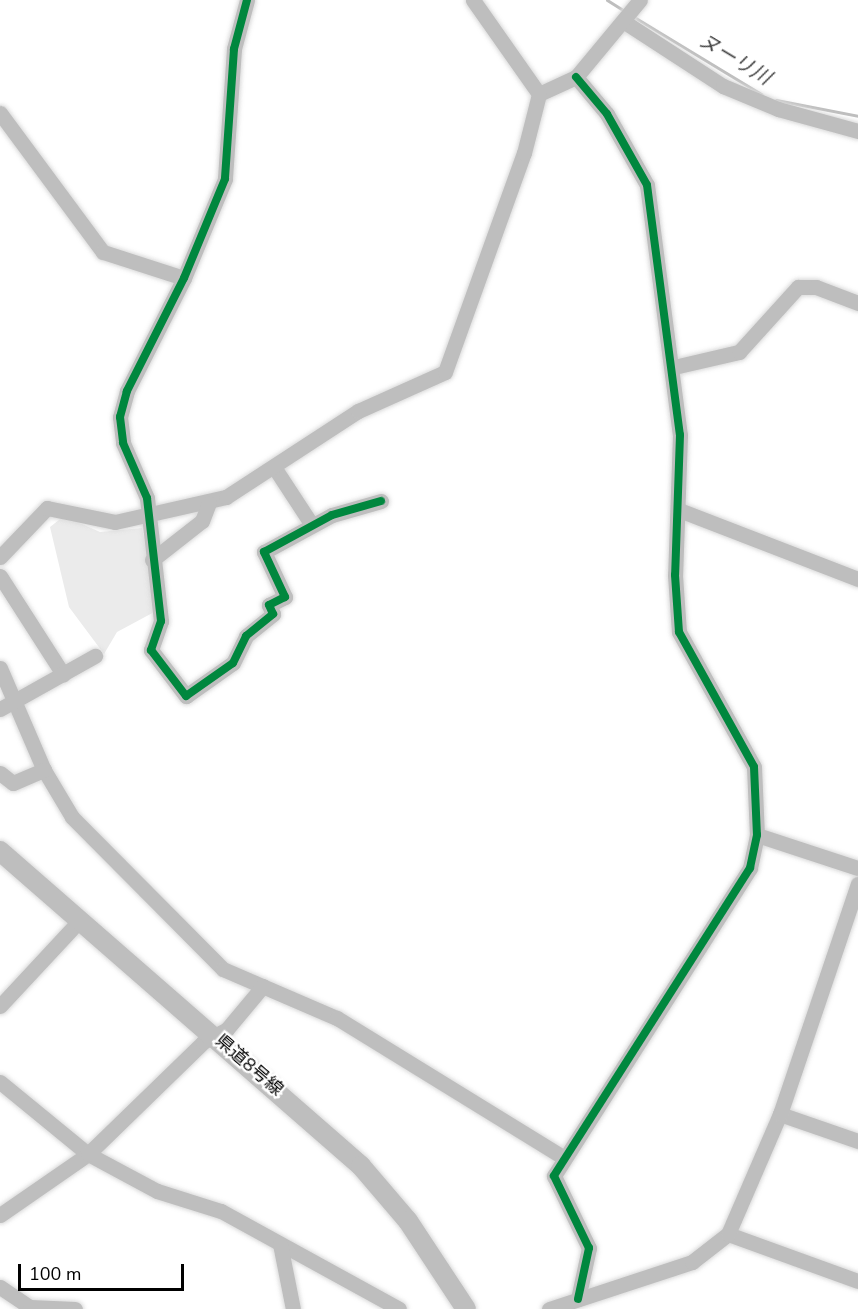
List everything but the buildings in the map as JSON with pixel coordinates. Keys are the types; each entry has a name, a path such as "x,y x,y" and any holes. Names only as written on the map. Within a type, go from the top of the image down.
{"main road":[{"name":"県道8号線","path":"0,851 213,1034 360,1166 408,1221 466,1309"}],"street":[{"path":"247,0 234,49 225,179 184,278 121,410 123,443 146,494 147,518 161,621 152,650 186,696 233,663 246,636 273,614 269,605 285,597 264,552 312,525 381,501"},
{"path":"0,557 47,508 109,523 147,518 209,503 274,467 358,411 432,380 449,366 524,153 539,94 473,0"},
{"path":"539,94 576,77 627,20 640,0"},
{"path":"627,20 723,86 778,109 858,131"},
{"path":"576,77 607,114 647,185 674,367 679,510 679,632 754,767 757,835 750,868 563,1157 554,1176 589,1248 578,1299"},
{"path":"0,114 103,252 184,278"},
{"path":"674,367 739,352 798,287 816,287 858,303"},
{"path":"274,467 312,525"},
{"path":"152,560 202,521 209,503"},
{"path":"679,510 858,579"},
{"path":"0,576 63,674"},
{"path":"0,709 95,656"},
{"path":"0,668 17,700 44,770 72,816 222,969 337,1018 563,1157"},
{"path":"0,772 13,783 44,770"},
{"path":"757,835 858,868"},
{"path":"549,1309 692,1262 728,1234 780,1114 858,884"},
{"path":"1,1002 80,920"},
{"path":"0,1215 88,1154 213,1034 226,1029 263,986"},
{"path":"0,1082 88,1154 157,1191 221,1211 399,1309"},
{"path":"780,1114 858,1141"},
{"path":"728,1234 858,1281"},
{"path":"280,1244 293,1309"},
{"path":"0,1287 30,1307 75,1309"}],"shaded area":[{"path":"64,516 100,532 142,528 158,610 117,632 104,654 69,607 50,527"}],"waterway":[{"name":"ヌーリ川","path":"607,0 626,12"},
{"name":"ヌーリ川","path":"634,17 761,94"},
{"name":"ヌーリ川","path":"776,100 858,116"}],"cycle path":[{"path":"247,0 234,49 225,179 184,278 127,391 120,417 123,443 147,498 161,621 151,650 186,696 233,663 246,636 273,614 269,605 285,597 264,552 332,515 381,501"},
{"path":"576,77 607,114 647,185 680,435 675,575 679,632 754,767 757,835 750,868 554,1176 589,1248 578,1299"}]}
